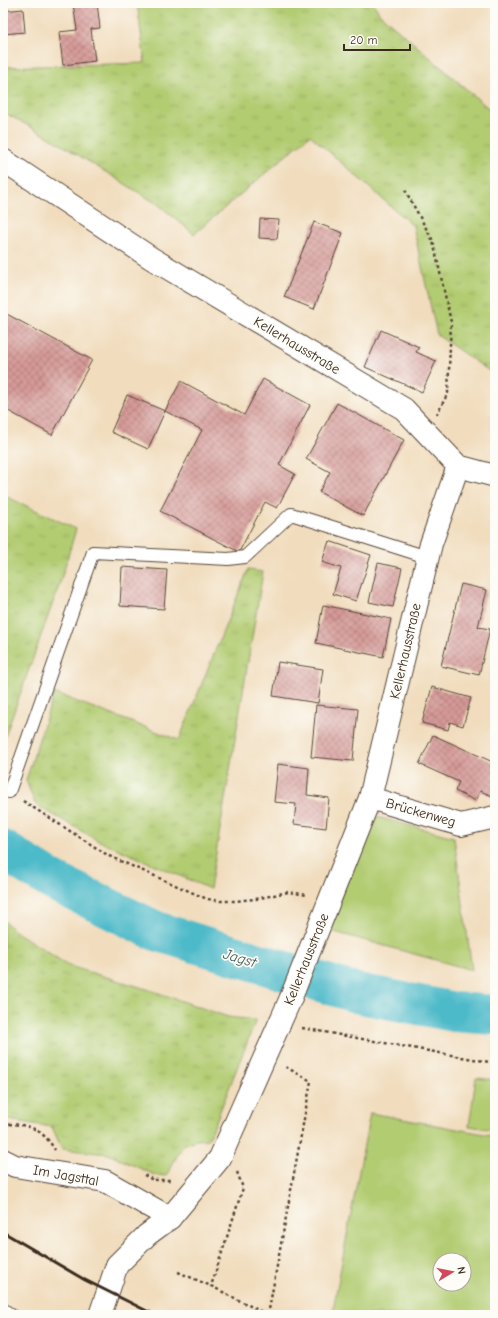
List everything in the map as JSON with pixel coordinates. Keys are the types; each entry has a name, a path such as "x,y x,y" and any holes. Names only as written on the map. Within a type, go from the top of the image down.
{"street":[{"name":"Kellerhausstraße","path":"3,160 151,258 404,409 458,466 427,557 370,798 267,1056 220,1158 170,1218 147,1235 117,1265 100,1315"},
{"path":"458,466 495,476"},
{"name":"Brückenweg","path":"370,798 461,824 495,817"},
{"name":"Im Jagsttal","path":"3,1160 15,1166 105,1181 170,1218"}],"lane":[{"path":"9,792 94,552 228,559 244,557 291,514 427,557"},
{"path":"3,1309 11,1315"}],"path":[{"path":"405,190 433,242 451,322 448,393 428,434"},
{"path":"9,792 109,856 207,899 234,901 256,899 288,892 330,898"},
{"path":"280,1024 495,1063"},
{"path":"178,1272 211,1286 268,1315 311,1081 267,1056"},
{"path":"3,1124 20,1124 38,1130 48,1138 57,1153"},
{"path":"211,1286 243,1188 237,1172 220,1158"},
{"path":"141,1174 153,1180 170,1181 174,1176"}],"green space":[{"path":"137,3 373,3 380,14 495,114 495,375 437,335 413,226 310,135 194,234 159,205 49,137 3,112 3,67 145,63"},
{"path":"3,495 76,529 61,580 3,742"},
{"path":"248,570 263,572 210,889 97,840 35,804 26,780 54,693 179,740"},
{"path":"373,816 454,837 472,970 327,930"},
{"path":"3,919 12,929 69,966 150,990 228,1017 256,1020 209,1139 196,1140 183,1145 166,1176 155,1175 108,1154 62,1149 52,1127 3,1119"},
{"path":"476,1078 495,1080 495,1130 469,1126"},
{"path":"370,1113 495,1136 495,1315 332,1315"}],"building":[{"path":"73,3 97,3 100,28 91,29 95,61 63,65 59,32 77,30"},
{"path":"23,9 25,32 3,34 3,11"},
{"path":"260,219 279,220 277,239 259,238"},
{"path":"314,222 343,233 314,309 284,297"},
{"path":"3,312 92,360 52,435 3,408"},
{"path":"381,330 419,347 416,352 436,361 422,392 365,367"},
{"path":"263,379 310,405 279,465 295,474 277,508 265,502 239,552 160,511 202,430 165,411 181,381 244,415"},
{"path":"127,395 165,411 148,449 111,432"},
{"path":"337,403 404,440 363,516 319,492 330,472 306,459"},
{"path":"329,541 371,555 356,601 333,594 341,568 322,562"},
{"path":"378,563 402,568 393,607 369,602"},
{"path":"122,567 167,570 164,609 120,606"},
{"path":"461,584 487,590 478,627 490,629 479,675 441,666"},
{"path":"323,605 391,619 383,657 316,643"},
{"path":"278,662 323,669 318,703 273,696"},
{"path":"432,687 471,698 463,726 450,722 448,730 422,723"},
{"path":"316,705 358,709 353,761 311,757"},
{"path":"433,735 495,763 495,797 480,791 476,801 455,791 459,782 419,764"},
{"path":"278,764 309,768 307,795 329,798 326,828 294,824 296,804 274,802"}],"waterway":[{"name":"Jagst","path":"3,850 53,881 156,931 356,993 455,1012 495,1015"}],"railway":[{"path":"3,1232 85,1280 155,1315"}]}
